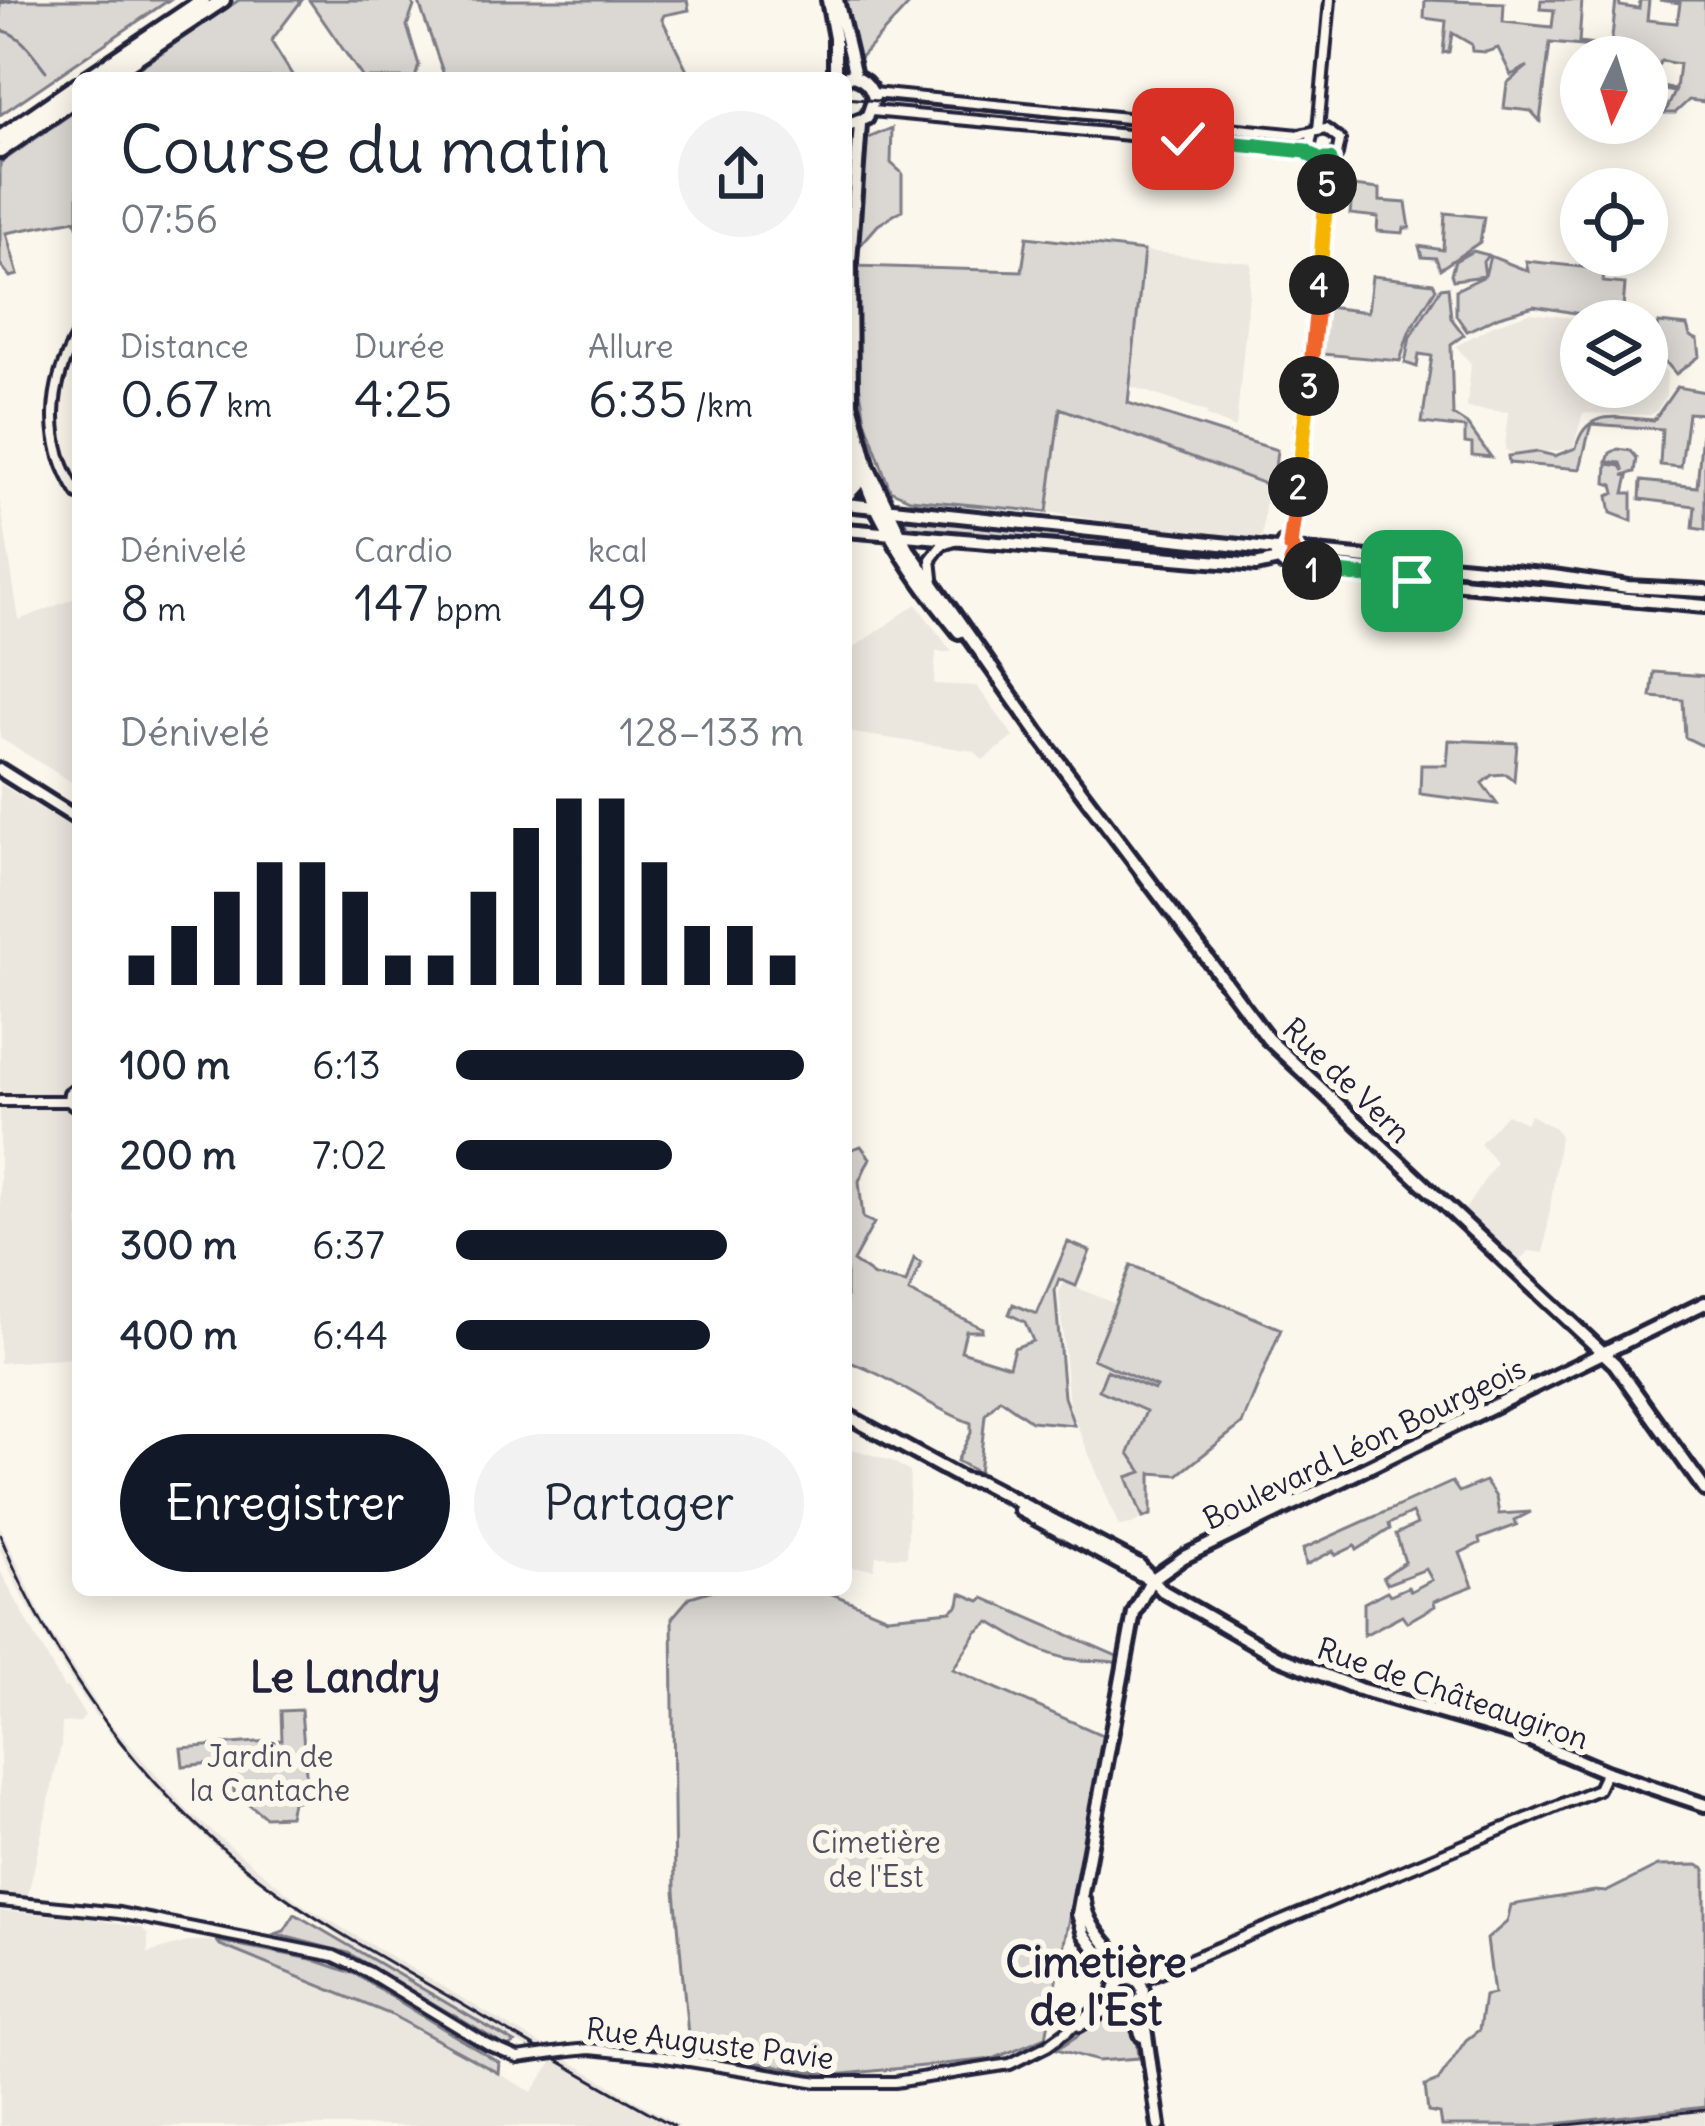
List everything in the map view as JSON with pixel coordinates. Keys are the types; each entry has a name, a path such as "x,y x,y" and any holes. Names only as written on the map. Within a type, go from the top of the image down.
{"highway":[{"path":"96,72 203,0"},
{"path":"115,72 223,0"},
{"path":"0,138 72,88"},
{"path":"0,152 72,102"}],"main road":[{"path":"832,0 855,76 873,93 872,111 860,124 852,125"},
{"path":"832,0 836,72"},
{"name":"Rue de Vern","path":"852,254 860,124"},
{"name":"Rue de Vern","path":"852,384 857,432 880,512"},
{"name":"Rue de Vern","path":"852,442 880,512 992,671"},
{"path":"852,502 880,512 924,512 1540,574 1617,586 1705,591"},
{"path":"852,527 880,512"},
{"path":"894,531 905,515 924,512"},
{"path":"852,530 1256,565 1286,552"},
{"name":"Rue de Vern","path":"894,531 945,614 1268,1040 1630,1382 1705,1490"},
{"path":"1286,552 1307,570 1705,606"},
{"path":"0,770 72,815"},
{"name":"Boulevard Léon Bourgeois","path":"1150,1580 1184,1557 1705,1303"},
{"name":"Rue de Châteaugiron","path":"852,1415 1127,1558 1142,1567 1150,1580 1278,1657 1324,1677 1516,1734 1606,1772 1705,1804"},
{"path":"1150,1580 1136,1607 1078,1914 1081,1930 1119,1981 1144,2047 1156,2126"},
{"path":"1084,1886 1088,1918 1143,1992 1126,2002"},
{"path":"1119,1981 1136,1979"}],"street":[{"path":"1310,152 1330,0"},
{"path":"873,93 1315,133 1330,130 1340,140 1339,151 1330,160 1296,514 1286,552"},
{"path":"872,111 1310,152 1318,160 1330,160"},
{"path":"72,344 63,360 54,400 54,434 72,484"},
{"path":"1094,553 1087,550 1084,539 1088,532 1099,531"},
{"path":"935,585 931,559 942,545 959,539"},
{"path":"68,1101 72,1091"},
{"path":"0,1100 72,1104"},
{"path":"1136,1979 1598,1789 1606,1772"},
{"name":"Rue Auguste Pavie","path":"0,1901 119,1913 334,1956 518,2058 589,2049 818,2082 874,2083 1010,2064 1126,2002"}],"shaded area":[{"path":"1144,251 1252,263 1236,428 1207,412 1130,386"},
{"path":"1529,313 1560,316 1560,408 1658,408 1650,415 1583,413 1573,449 1513,455 1505,449 1508,412 1467,408 1471,364 1456,346 1493,325"},
{"path":"1060,408 1267,485 1262,538 1164,530 1047,512"},
{"path":"0,500 19,620 72,599 72,782 0,738"},
{"path":"916,604 952,652 936,652 934,684 977,686 1014,737 983,760 974,751 852,733 852,649"},
{"path":"0,784 72,827 72,1358 0,1363"},
{"path":"1507,1114 1526,1123 1530,1115 1555,1128 1560,1136 1544,1253 1529,1251 1517,1262 1463,1212 1496,1163 1480,1143"},
{"path":"1063,1282 1116,1304 1094,1359 1157,1386 1151,1515 1131,1524 1119,1526 1069,1406 1059,1293"},
{"path":"852,1449 910,1472 907,1557 876,1556 874,1569 852,1567"},
{"path":"0,1526 45,1623 101,1716 97,1718 70,1679 20,1592 0,1550"},
{"path":"0,1571 64,1688 85,1716 80,1722 62,1723 26,1904 0,1901"},
{"path":"111,1724 190,1813 300,1903 680,2126 0,2126 0,1911 142,1928 148,1935 148,1953 191,1941 217,1941 392,2015 532,2092 552,2063 344,1940 250,1875 155,1788 106,1729"},
{"path":"1705,2107 1705,2126 1537,2126 1666,2109"}],"green space":[{"path":"0,0 169,0 0,115"},
{"path":"239,0 302,0 271,41 290,72 133,72"},
{"path":"309,0 411,0 414,6 407,26 417,72 359,72"},
{"path":"418,0 687,0 689,10 662,19 688,72 443,72"},
{"path":"845,0 913,0 856,62"},
{"path":"1425,0 1504,3 1503,22 1552,27 1554,10 1540,9 1541,0 1582,0 1579,36 1560,36 1560,44 1550,43 1540,121 1531,111 1504,108 1507,83 1528,66 1511,75 1498,48 1472,51 1471,44 1452,33 1449,52 1443,53 1446,21 1424,18"},
{"path":"1616,0 1620,6 1639,9 1640,0 1649,0 1647,20 1677,23 1680,3 1659,0 1705,0 1705,102 1689,100 1675,113 1668,113 1675,92 1668,88 1676,89 1679,64 1668,62 1668,36 1612,36"},
{"path":"72,113 72,221 6,233 18,275 10,277 0,264 0,163"},
{"path":"892,128 891,163 902,173 902,210 878,225 857,249 866,139"},
{"path":"1353,186 1380,189 1380,201 1406,203 1410,228 1403,233 1377,231 1378,217 1350,214"},
{"path":"1445,213 1484,217 1480,242 1440,269 1436,258 1422,257 1419,246 1443,250"},
{"path":"1027,237 1144,251 1128,403 1277,450 1273,487 1060,408 1047,512 910,499 890,490 865,420 854,353 855,266 1022,271"},
{"path":"1473,251 1488,255 1483,262 1485,276 1453,280 1455,261"},
{"path":"1490,256 1528,271 1526,261 1560,265 1560,276 1603,276 1603,282 1625,284 1624,300 1560,300 1560,310 1534,306 1467,331 1456,315 1456,290 1485,276"},
{"path":"1372,276 1433,283 1436,288 1409,332 1400,361 1322,354 1326,307 1368,312"},
{"path":"1448,287 1451,318 1464,335 1451,344 1453,415 1467,424 1491,457 1472,455 1472,444 1465,443 1465,428 1422,423 1432,356 1419,354 1417,367 1405,363 1410,337 1441,288"},
{"path":"1668,324 1687,326 1690,336 1698,340 1700,356 1676,374 1668,365"},
{"path":"1677,387 1705,392 1705,414 1688,413 1681,467 1660,465 1662,429 1591,424 1580,469 1509,463 1508,456 1538,452 1555,456 1576,448 1587,426 1596,420 1654,420 1662,408 1668,408"},
{"path":"1702,431 1705,530 1693,528 1695,506 1640,499 1641,481 1697,487"},
{"path":"1618,449 1631,451 1637,458 1635,472 1623,475 1628,476 1624,493 1632,493 1632,521 1611,513 1608,496 1615,493 1613,485 1606,483 1607,464 1624,471 1621,463 1607,462"},
{"path":"922,514 1087,531 1083,549 913,533 904,520"},
{"path":"1654,672 1705,676 1705,747 1685,737 1683,700 1651,697"},
{"path":"1449,740 1517,743 1514,781 1506,774 1492,775 1482,783 1497,804 1420,794 1421,765 1447,765"},
{"path":"861,1146 870,1158 859,1181 863,1218 874,1223 853,1261 874,1276 906,1283 914,1258 921,1263 909,1292 982,1328 966,1331 961,1351 1009,1366 1014,1348 1033,1341 1025,1322 1009,1314 1013,1304 1037,1314 1068,1242 1090,1251 1076,1286 1059,1279 1055,1290 1064,1397 1074,1425 1031,1421 1000,1399 985,1415 979,1473 957,1461 971,1423 852,1363 852,1149"},
{"path":"1131,1265 1281,1329 1242,1424 1178,1475 1151,1473 1151,1515 1143,1518 1127,1477 1142,1472 1129,1453 1146,1411 1099,1390 1107,1370 1156,1387 1093,1359"},
{"path":"1485,1481 1496,1497 1499,1514 1531,1512 1515,1520 1517,1525 1479,1539 1480,1543 1460,1553 1473,1586 1434,1601 1435,1606 1407,1622 1402,1615 1364,1635 1364,1603 1387,1591 1390,1595 1408,1587 1411,1591 1432,1580 1426,1569 1387,1584 1383,1577 1405,1562 1396,1534 1417,1524 1412,1513 1389,1524 1390,1529 1357,1550 1355,1546 1336,1555 1333,1551 1306,1565 1303,1549 1452,1482 1459,1492"},
{"name":"Cimetière de l'Est","path":"961,1593 980,1601 984,1598 1119,1657 1119,1663 1061,1657 990,1622 977,1632 953,1669 1104,1736 1046,2037 993,2059 834,2075 696,2053 689,2046 675,1891 672,1618 690,1597 837,1596 887,1617 951,1611"},
{"name":"Jardin de la Cantache","path":"301,1710 308,1798 292,1802 289,1816 265,1817 234,1792 231,1761 183,1766 181,1748 282,1740 281,1711"},
{"path":"1658,1866 1705,1869 1705,2107 1537,2126 1441,2126 1439,2114 1428,2112 1425,2086 1438,2081 1466,2040 1479,2030 1484,1996 1494,1994 1487,1939 1507,1922 1511,1905 1606,1892"},
{"path":"295,1914 515,2043 507,2047 348,1953 275,1934 284,1931"},
{"path":"217,1941 311,1959 355,1974 499,2063 498,2073 392,2015"},
{"path":"1117,2010 1126,2011 1136,2029 1139,2058 1098,2061 1057,2049"}],"waterway":[{"path":"0,3 18,0"},
{"path":"0,30 21,41 46,71"}],"railway":[{"path":"852,99 1269,138"},
{"path":"0,1535 48,1633 107,1724 141,1767 218,1844 331,1927 674,2126"},
{"path":"1559,2126 1705,2110"}],"district":[{"name":"Le Landry","path":"345,1677"},
{"name":"Cimetière de l'Est","path":"1096,1986"}],"route":[{"path":"1183,139 1298,149 1318,160 1330,160 1291,562 1307,570 1412,581"}]}
